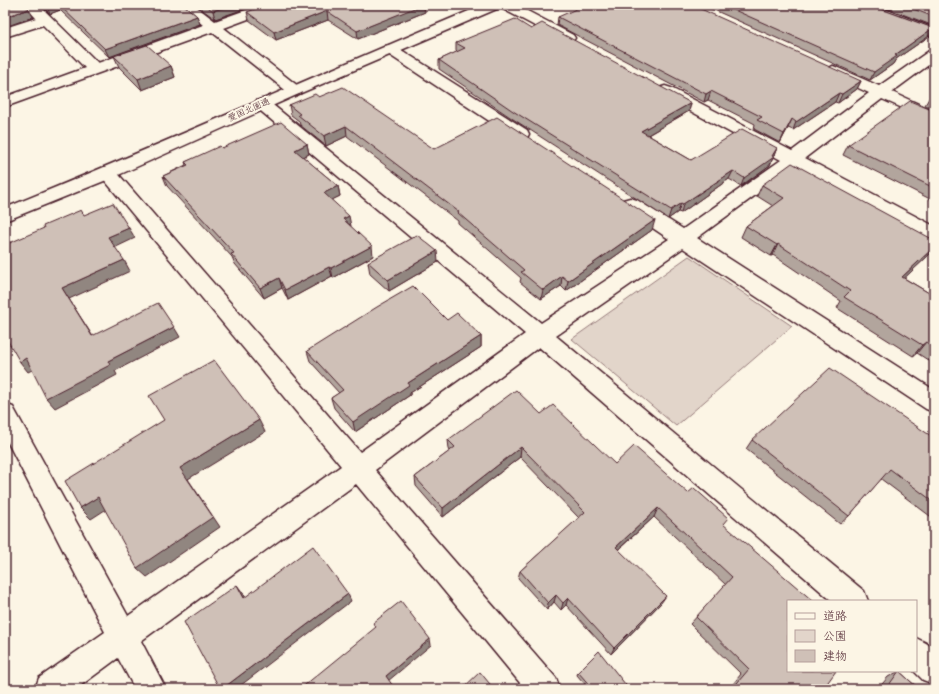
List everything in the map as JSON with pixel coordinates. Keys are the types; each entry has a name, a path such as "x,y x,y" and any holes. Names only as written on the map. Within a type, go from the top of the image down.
{"street":[{"path":"31,5 95,69"},
{"path":"186,5 295,90"},
{"path":"5,102 273,5"},
{"name":"愛国北園通","path":"5,215 494,5"},
{"path":"506,5 583,46"},
{"path":"862,5 934,33"},
{"path":"5,33 45,20"},
{"path":"390,49 537,144"},
{"path":"50,689 358,468 540,335 684,239 934,54"},
{"path":"823,67 934,117"},
{"path":"653,84 934,234"},
{"path":"262,104 540,335 853,600"},
{"path":"108,172 545,689"},
{"path":"617,196 934,402"},
{"path":"5,414 150,689"},
{"path":"917,654 934,669"}],"green space":[{"path":"689,256 792,326 676,426 572,339"}],"building":[{"path":"5,5 25,5 29,9 5,17"},
{"path":"59,5 184,5 197,16 105,49"},
{"path":"205,5 230,5 213,11"},
{"path":"267,5 422,5 357,31 327,11 274,32 247,12"},
{"path":"585,5 692,5 861,81 842,94 839,93 796,122 792,119 784,134 757,120 762,117 711,91 706,94 558,17"},
{"path":"723,5 870,5 933,28 874,72"},
{"path":"903,5 934,5 934,17"},
{"path":"515,19 531,29 542,23 691,103 641,131 691,160 742,129 777,148 772,156 774,157 744,178 733,171 683,204 681,203 671,210 513,111 439,60 465,48 456,43"},
{"path":"147,45 171,66 138,79 114,56"},
{"path":"343,87 434,149 497,117 655,220 568,281 562,276 543,290 521,272 524,270 458,213 459,212 346,126 324,136 298,115 300,114 289,105 315,94 319,97"},
{"path":"910,101 934,111 934,188 848,145"},
{"path":"281,122 307,144 295,150 338,186 324,193 349,216 343,219 372,246 285,290 279,278 260,288 231,254 234,253 163,176 188,165 185,162 220,146 222,148"},
{"path":"792,163 934,240 934,247 902,277 934,296 934,347 926,342 922,345 844,297 850,291 778,244 777,245 746,226 784,198 762,185"},
{"path":"113,203 129,228 108,237 124,260 62,288 92,336 158,303 174,327 108,361 110,365 46,398 26,358 20,362 5,336 5,245 44,228 43,226 81,210 84,215"},
{"path":"417,235 437,251 388,280 368,262"},
{"path":"413,286 447,320 457,313 481,336 408,383 409,385 353,422 331,398 343,390 307,351"},
{"path":"214,360 259,420 180,468 213,517 137,568 98,497 80,508 65,481 164,420 149,396"},
{"path":"830,368 934,438 934,502 890,469 849,516 752,440"},
{"path":"516,390 541,414 553,405 615,464 634,446 688,493 694,488 728,518 723,524 812,600 787,600 787,672 835,672 823,689 732,689 749,669 696,617 732,577 658,508 616,547 666,596 614,648 568,598 563,603 556,595 548,603 520,571 585,512 521,447 443,508 415,477 455,447 448,440"},
{"path":"313,546 348,594 220,689 184,622 237,585 244,598"},
{"path":"401,601 430,639 386,676 395,689 300,689 376,627 373,623"},
{"path":"599,651 629,689 593,689 578,672"},
{"path":"480,672 494,689 462,689"},
{"path":"898,672 900,672 919,689 886,689"}]}
